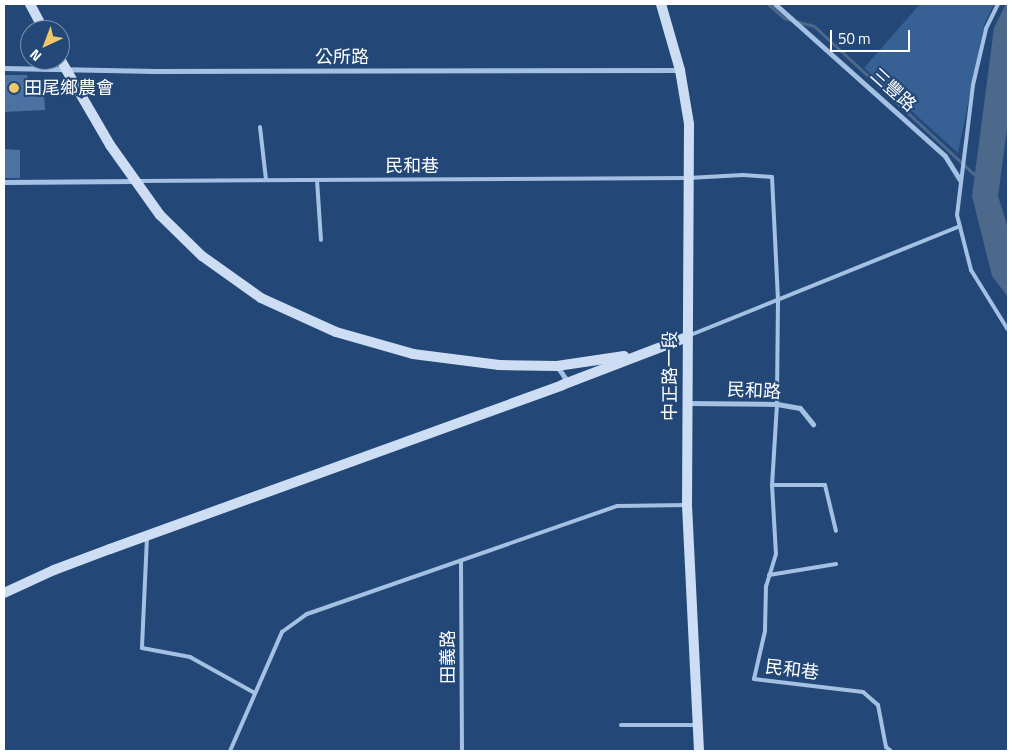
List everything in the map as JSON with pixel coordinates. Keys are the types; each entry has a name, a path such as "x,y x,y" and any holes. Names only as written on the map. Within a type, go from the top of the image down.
{"street":[{"path":"30,4 39,20"},
{"name":"中正路一段","path":"661,4 680,70 689,124 686,337 687,505 699,751"},
{"name":"三豐路","path":"775,4 945,156 960,180"},
{"name":"公所路","path":"70,65 155,71 680,70"},
{"name":"公所路","path":"4,68 20,67"},
{"path":"67,70 110,144 160,215 202,256 261,298 336,332 412,354 457,360 499,365 557,366 655,350"},
{"path":"4,182 136,181"},
{"path":"4,593 54,570 147,535 655,350 686,337"},
{"path":"557,366 563,373 562,384"},
{"name":"民和路","path":"686,403 777,404 800,408 813,424"}],"lane":[{"path":"998,4 986,29 973,85 961,169 957,215 971,270 1008,330"},
{"path":"260,127 266,180"},
{"name":"民和巷","path":"136,181 688,178 743,175 772,177 778,300 777,404 772,485 776,554 766,586 764,631 754,679 863,692 878,705 886,747 891,751"},
{"path":"317,180 321,240"},
{"path":"686,337 960,226"},
{"path":"772,485 824,485 836,531"},
{"path":"230,751 282,632 307,614 461,562 617,506 687,505"},
{"path":"147,535 142,648 190,657 255,693"},
{"name":"田義路","path":"461,562 462,751"},
{"path":"770,575 836,564"},
{"path":"621,725 698,725"}],"shaded area":[{"path":"920,4 994,4 984,25 958,153 864,68"},
{"path":"1006,4 1008,4 1008,121 998,196 1008,228 1008,297 992,276 972,196 994,28"}],"building":[{"name":"田尾鄉農會","path":"4,75 27,75 28,94 44,94 45,110 4,112"},
{"path":"4,149 20,150 20,178 4,178"}],"waterway":[{"path":"768,4 784,18 814,26 977,177"}],"place":[{"name":"田尾鄉農會","path":"14,88"}]}
